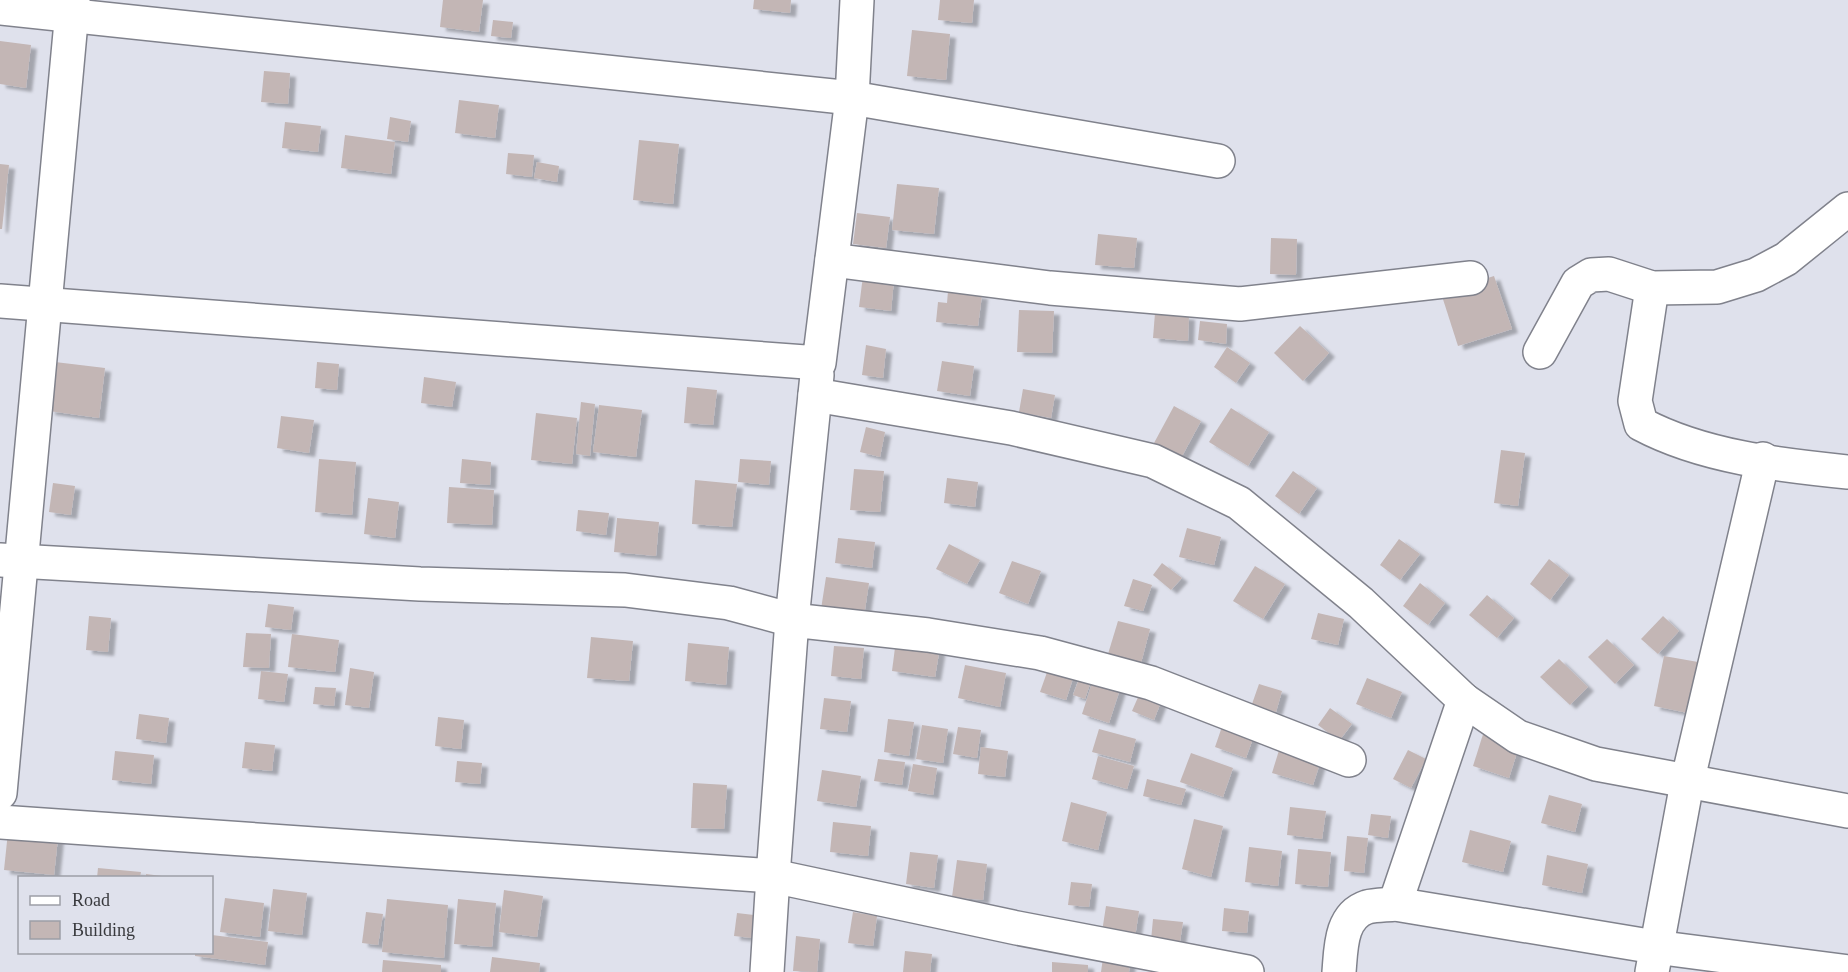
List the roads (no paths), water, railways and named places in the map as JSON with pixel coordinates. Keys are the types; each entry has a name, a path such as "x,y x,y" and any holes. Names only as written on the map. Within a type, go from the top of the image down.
{"street":[{"path":"767,972 792,620 815,395 852,98 857,0"},
{"path":"0,793 11,561 45,305 73,7"},
{"path":"0,8 73,7 852,98 1218,161"},
{"path":"1540,352 1578,283 1591,275 1609,274 1652,288 1718,287 1756,275 1786,259 1848,210"},
{"path":"832,260 1050,288 1240,304 1471,278"},
{"path":"1652,288 1635,401 1641,424 1660,434 1700,448 1848,472"},
{"path":"0,302 819,363"},
{"path":"815,395 1011,428 1153,460 1239,503 1360,603 1464,700 1518,737 1596,764 1688,783 1848,811"},
{"path":"1653,959 1688,783 1763,459"},
{"path":"11,561 420,584 625,590 729,603 792,620 928,635 1040,654 1151,683 1349,760"},
{"path":"1395,904 1464,700"},
{"path":"0,822 773,876 1017,928 1247,972"},
{"path":"1339,972 1347,922 1366,907 1395,904 1653,959 1848,972"}]}
